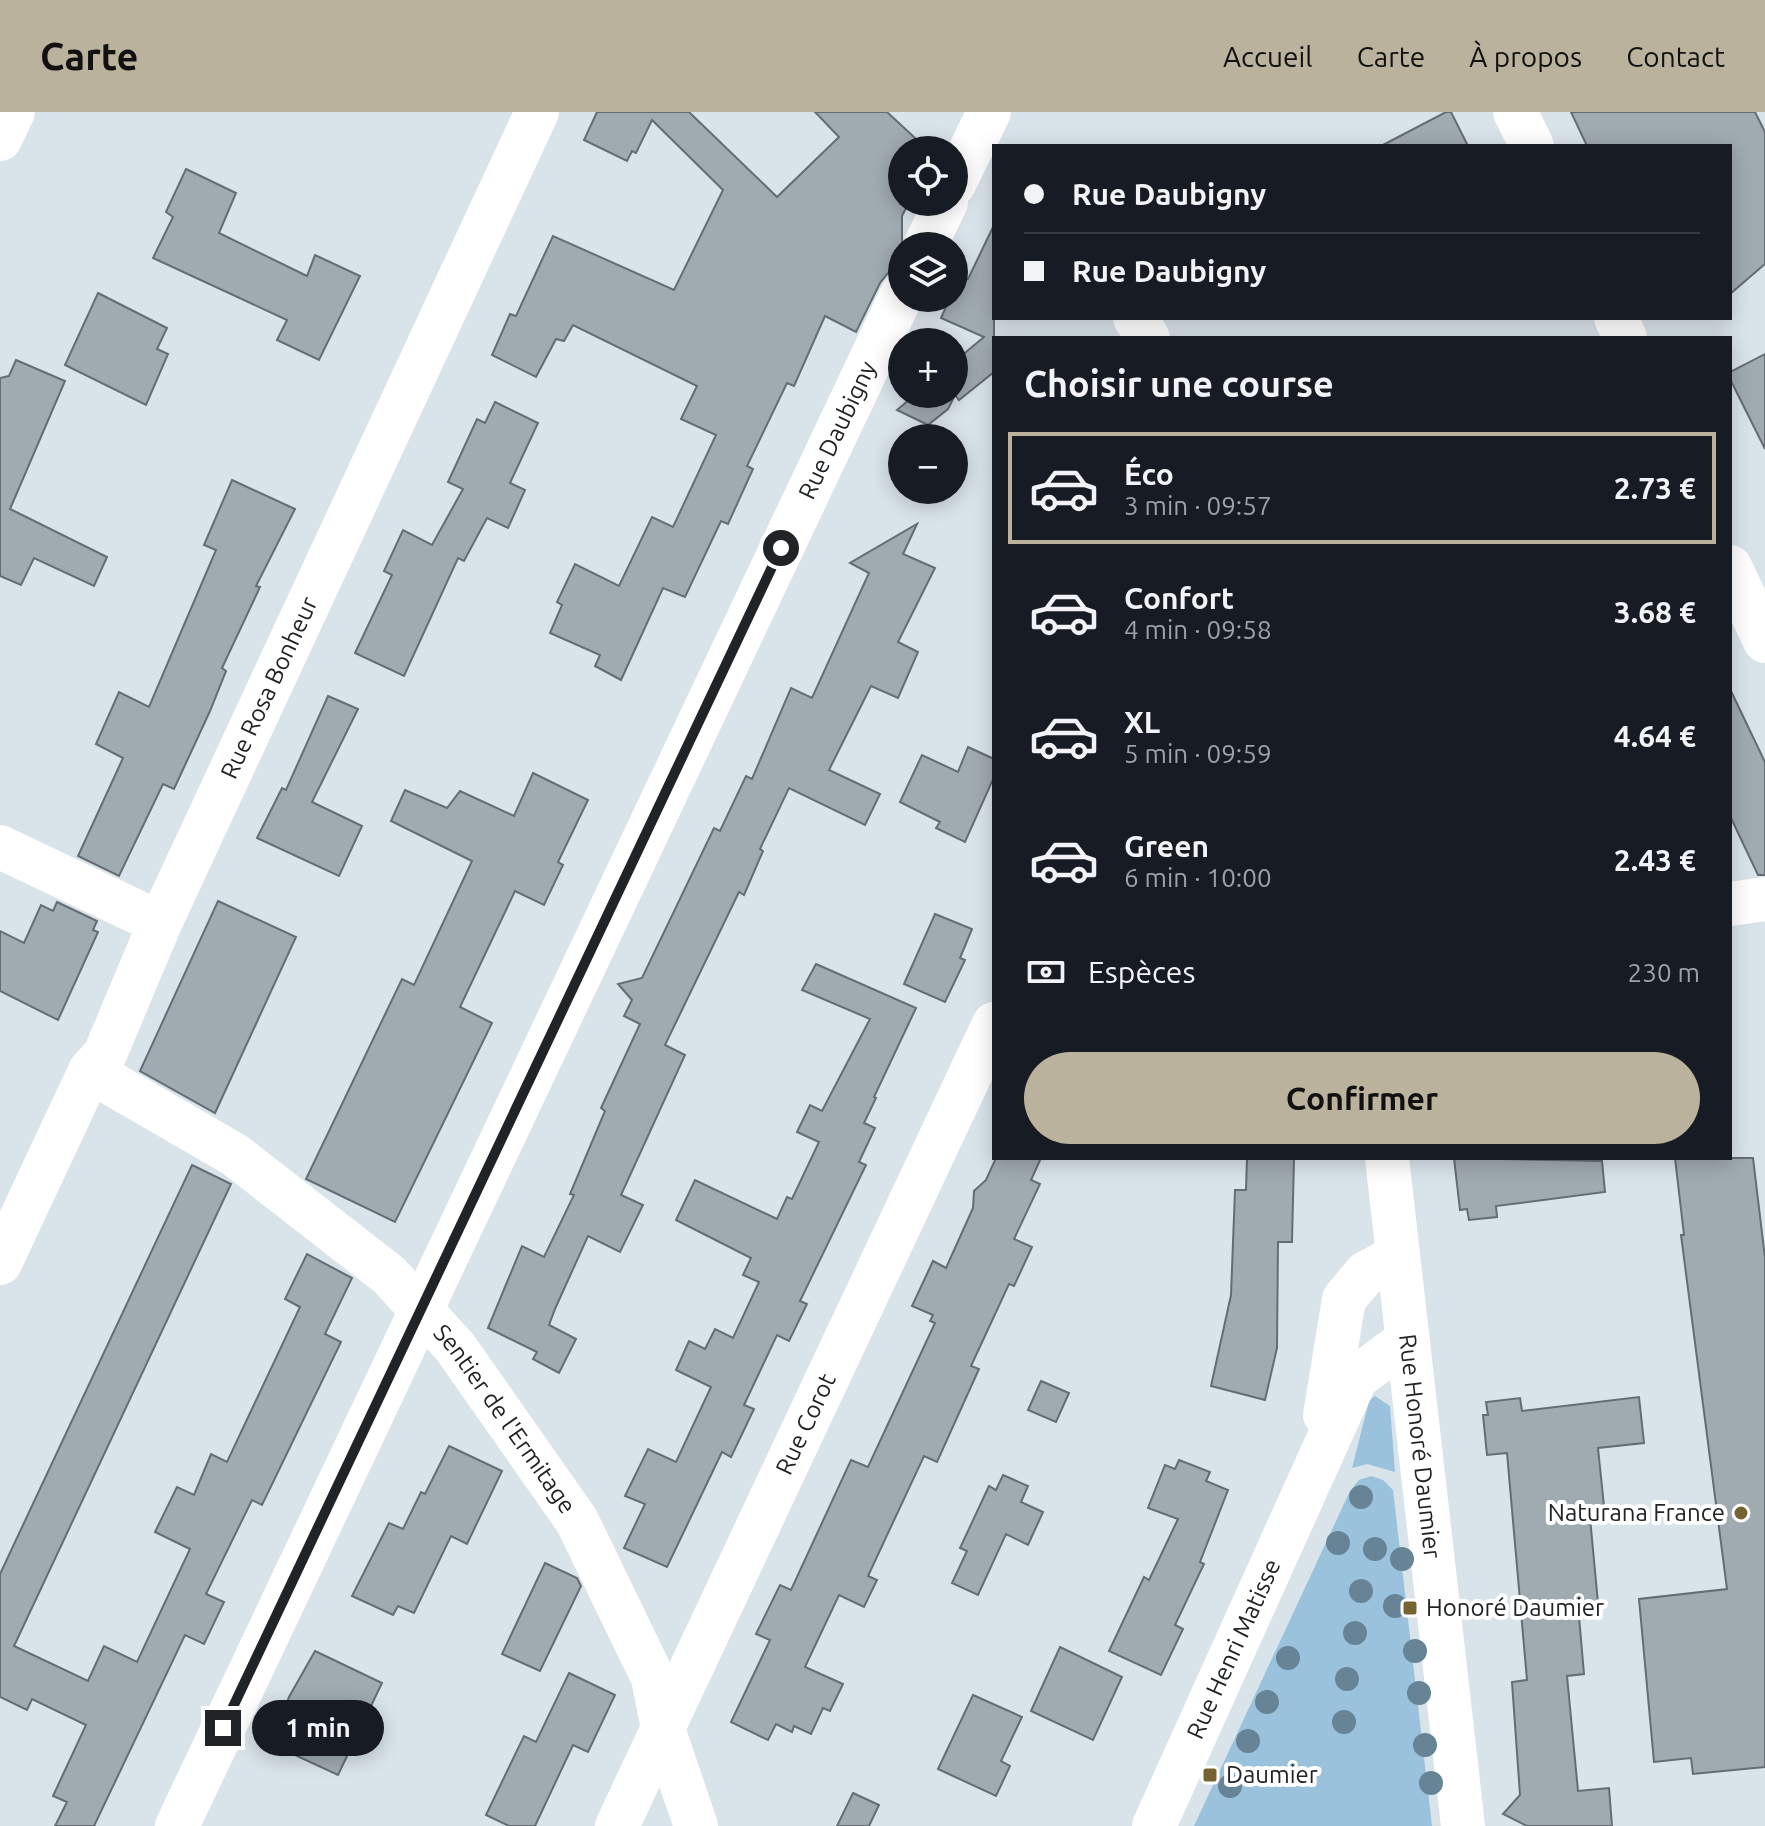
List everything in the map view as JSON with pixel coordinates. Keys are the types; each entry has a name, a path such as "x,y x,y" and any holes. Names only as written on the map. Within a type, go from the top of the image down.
{"street":[{"path":"0,139 13,112"},
{"name":"Rue Rosa Bonheur","path":"0,1263 90,1071 105,1054 160,923 537,112"},
{"path":"1515,112 1531,144"},
{"path":"1546,112 1561,144"},
{"path":"968,157 985,124"},
{"name":"Rue Daubigny","path":"177,1826 893,312"},
{"path":"1732,571 1765,641"},
{"path":"0,847 160,923"},
{"path":"1732,904 1765,899"},
{"name":"Rue Corot","path":"617,1826 992,1028"},
{"name":"Sentier de l'Ermitage","path":"90,1071 235,1155 389,1275 455,1347 577,1521 653,1678 663,1729 696,1826"},
{"name":"Rue Honoré Daumier","path":"1387,1160 1463,1826"},
{"name":"Rue Henri Matisse","path":"1316,1473 1344,1299 1366,1273 1398,1256"},
{"name":"Rue Henri Matisse","path":"1154,1826 1316,1473 1356,1378 1406,1341"}],"shaded area":[{"path":"1375,1396 1390,1406 1395,1472 1367,1464 1352,1468 1369,1401"},
{"path":"1371,1476 1383,1480 1393,1490 1432,1826 1194,1826 1350,1491 1359,1480"}],"building":[{"path":"597,112 689,112 777,197 839,137 815,112 887,112 913,136 888,136 888,216 902,216 902,232 888,232 888,273 856,332 825,316 794,386 787,383 747,466 753,469 728,524 721,521 685,597 663,588 621,680 595,666 600,655 550,633 562,605 557,602 575,564 619,586 652,517 673,527 716,435 681,419 697,386 573,325 564,341 556,339 536,377 492,355 510,314 516,316 553,236 674,290 723,190 652,120 636,153 632,151 627,161 584,140"},
{"path":"1451,112 1467,144 1385,144"},
{"path":"1571,112 1755,112 1765,132 1765,264 1732,292 1732,144 1586,144"},
{"path":"186,169 236,193 219,233 307,276 315,255 360,276 319,360 277,340 287,320 153,258 173,217 166,212"},
{"path":"992,229 992,374 968,393 968,350 984,337 941,318 944,312 968,312 968,279"},
{"path":"98,293 167,328 157,349 168,354 146,405 65,365"},
{"path":"1765,354 1765,449 1732,383 1732,371"},
{"path":"16,360 65,381 10,509 107,557 94,586 34,558 21,585 0,576 0,378 9,376"},
{"path":"495,402 538,423 510,483 525,490 508,528 487,518 464,561 458,558 404,676 355,653 392,575 384,571 403,530 432,545 463,489 448,482 477,419 485,423"},
{"path":"899,408 948,408 929,424 897,410"},
{"path":"232,480 295,509 256,586 260,587 222,668 226,671 210,711 174,789 163,784 119,876 78,856 123,758 96,744 119,692 149,707 216,550 204,545"},
{"path":"917,524 903,554 935,568 898,642 918,652 898,698 871,686 829,770 880,794 865,825 789,788 760,849 763,851 744,895 739,892 665,1045 685,1055 621,1195 643,1205 620,1252 588,1236 555,1309 549,1325 576,1339 559,1373 533,1359 537,1352 488,1328 522,1246 544,1257 574,1195 570,1194 605,1111 601,1108 640,1024 624,1016 632,1000 618,984 642,978 714,828 720,831 746,776 752,779 791,688 812,698 869,573 850,563"},
{"path":"1732,693 1765,762 1765,875 1758,875 1732,820"},
{"path":"328,696 358,709 312,802 362,826 339,876 257,838 282,788 286,790"},
{"path":"968,747 992,758 992,781 965,842 936,828 940,822 900,802 922,755 958,772"},
{"path":"533,773 588,800 558,862 563,865 544,905 515,891 460,1007 492,1023 395,1222 306,1179 402,979 414,985 472,861 391,821 405,790 447,808 460,791 514,816"},
{"path":"218,901 296,937 215,1113 140,1071"},
{"path":"57,902 97,921 93,930 98,932 58,1020 0,991 0,931 24,943 41,905 53,911"},
{"path":"935,914 972,929 960,958 965,960 945,1002 904,984"},
{"path":"816,964 916,1008 864,1123 875,1128 859,1162 866,1165 800,1301 807,1304 789,1341 777,1335 744,1405 754,1409 731,1457 722,1452 667,1567 624,1548 645,1504 625,1496 648,1449 676,1462 711,1387 676,1370 689,1341 705,1349 715,1329 733,1338 759,1282 743,1275 751,1258 676,1220 695,1180 777,1219 787,1197 792,1199 819,1142 797,1132 810,1105 822,1111 870,1019 802,990"},
{"name":"Naturana France","path":"1753,1158 1765,1258 1765,1767 1693,1774 1691,1758 1654,1762 1639,1599 1727,1589 1681,1235 1684,1235 1675,1160"},
{"path":"995,1160 1040,1160 1031,1180 1040,1184 1014,1239 1032,1247 1014,1286 1009,1284 971,1366 979,1369 937,1462 924,1456 868,1576 877,1580 864,1607 839,1595 805,1667 843,1684 830,1711 823,1708 811,1734 794,1726 792,1732 776,1724 768,1740 731,1722 770,1640 756,1634 780,1585 791,1590 851,1460 868,1467 935,1323 930,1321 933,1315 912,1306 933,1261 946,1268 973,1208 974,1191 986,1180"},
{"path":"1247,1160 1294,1160 1292,1242 1278,1242 1277,1348 1265,1400 1211,1386 1231,1295 1235,1190 1246,1190"},
{"path":"1454,1160 1602,1161 1605,1192 1496,1206 1497,1217 1469,1220 1467,1209 1460,1210"},
{"path":"192,1165 231,1184 14,1646 88,1681 104,1646 137,1662 190,1549 155,1532 177,1487 194,1495 211,1454 227,1462 300,1307 285,1299 307,1254 352,1278 325,1334 341,1342 262,1505 252,1500 206,1594 224,1602 204,1644 185,1635 94,1826 55,1826 67,1802 53,1796 86,1725 32,1699 27,1710 0,1697 0,1574"},
{"path":"1041,1381 1069,1393 1056,1422 1028,1410"},
{"path":"1639,1397 1644,1443 1598,1448 1604,1506 1589,1507 1598,1603 1578,1605 1584,1674 1567,1676 1578,1791 1609,1788 1612,1826 1527,1826 1503,1814 1520,1795 1512,1682 1527,1680 1507,1453 1487,1455 1483,1415 1488,1415 1486,1402 1520,1398 1522,1411"},
{"path":"449,1446 502,1471 467,1544 451,1536 414,1613 398,1606 393,1615 352,1596 389,1523 403,1529"},
{"path":"1179,1460 1210,1472 1206,1481 1228,1490 1200,1562 1204,1564 1175,1625 1183,1629 1161,1675 1109,1651 1144,1577 1149,1580 1178,1519 1148,1508 1165,1465 1175,1469"},
{"path":"1003,1475 1028,1486 1021,1502 1043,1512 1028,1545 1006,1534 978,1595 952,1583 967,1551 960,1548 989,1486 996,1490"},
{"path":"545,1563 577,1578 581,1586 540,1671 502,1654"},
{"path":"1060,1647 1122,1677 1093,1740 1031,1711"},
{"path":"315,1651 382,1683 338,1775 271,1744 289,1697"},
{"path":"569,1673 615,1695 588,1752 573,1745 535,1826 509,1826 486,1815 524,1736 536,1742"},
{"path":"973,1695 1022,1717 1001,1761 1010,1766 996,1796 938,1769"},
{"path":"853,1793 879,1805 869,1826 837,1826"}],"place":[{"name":"Naturana France","path":"1741,1513"},
{"name":"Honoré Daumier","path":"1410,1608"},
{"name":"Daumier","path":"1210,1775"}],"route":[{"path":"223,1728 781,548"}]}
